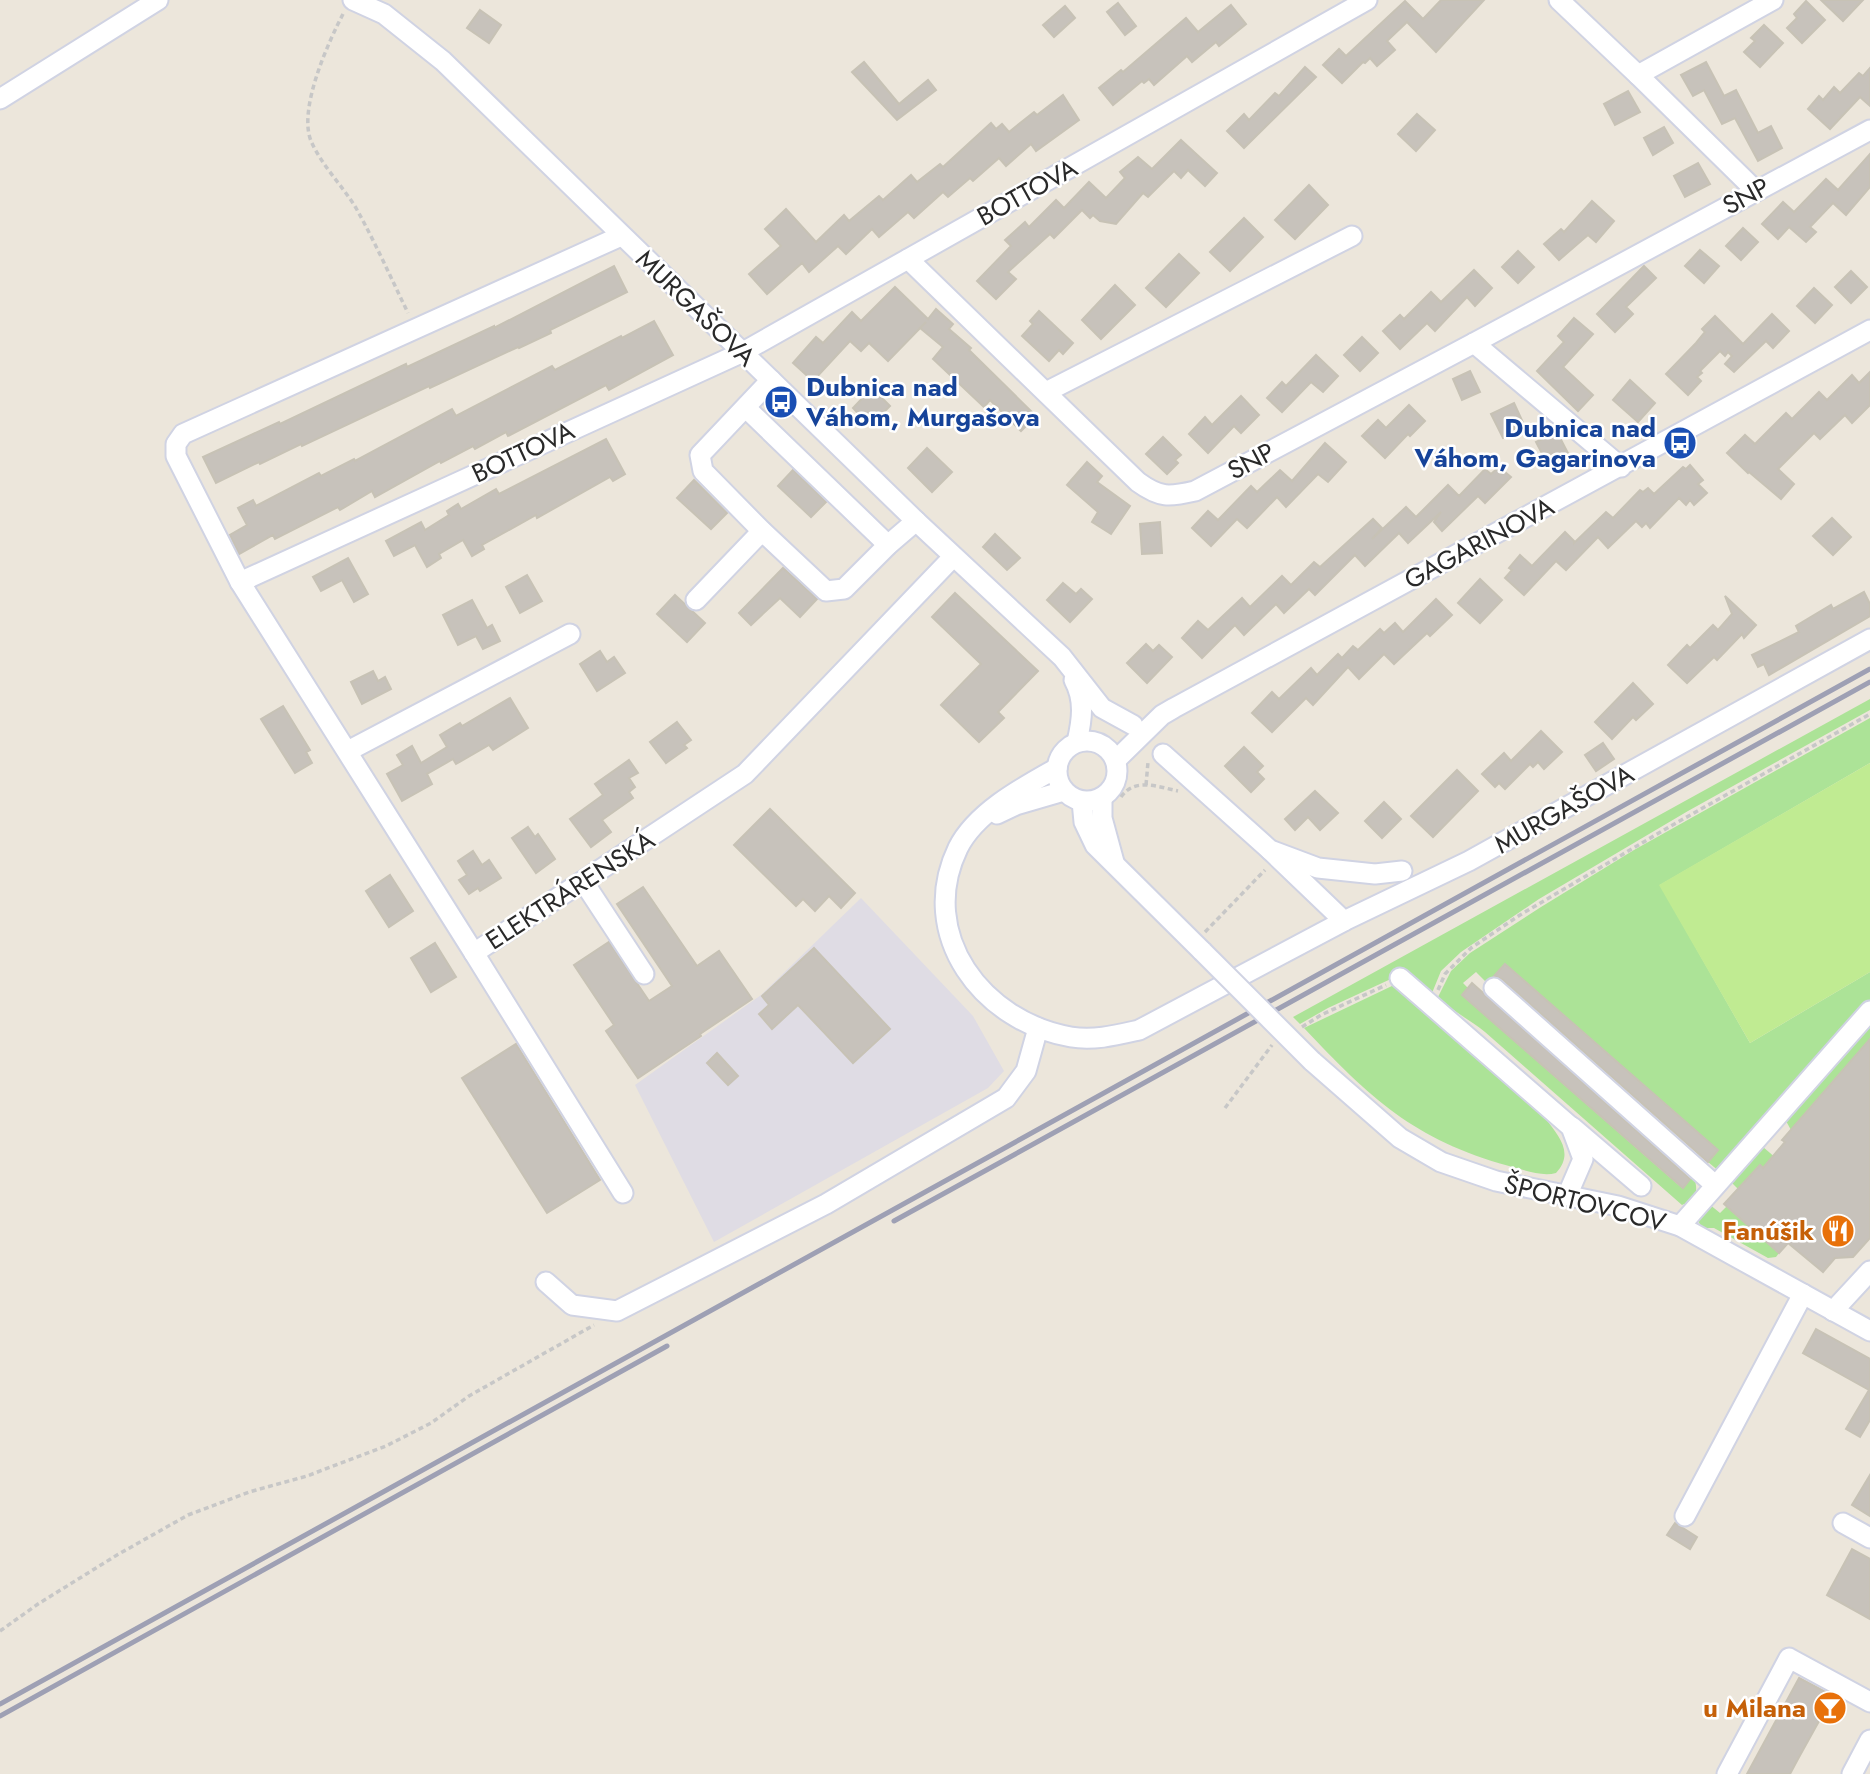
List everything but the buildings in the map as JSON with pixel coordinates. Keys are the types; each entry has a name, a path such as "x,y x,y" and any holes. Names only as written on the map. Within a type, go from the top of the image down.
{"street":[{"path":"0,99 158,0"},
{"name":"BOTTOVA","path":"240,582 743,352 1367,0"},
{"path":"1559,0 1755,190"},
{"path":"1638,75 1773,0"},
{"name":"MURGAŠOVA","path":"349,5 384,14 443,61 953,557 1062,657 1102,708 1133,724"},
{"name":"SNP","path":"908,259 1138,482 1156,495 1175,496 1195,491 1870,130"},
{"path":"240,582 176,456 176,444 183,434 621,236"},
{"path":"1046,392 1352,236"},
{"name":"GAGARINOVA","path":"1107,750 1162,715 1870,330"},
{"path":"1474,343 1621,467"},
{"path":"771,380 700,455 703,471 762,531 826,591 844,589 916,521"},
{"path":"746,408 888,545"},
{"path":"696,600 762,531"},
{"name":"ELEKTRÁRENSKÁ","path":"240,582 474,953 745,774 953,557"},
{"path":"348,751 570,634"},
{"name":"MURGAŠOVA","path":"1056,768 1016,790 980,821 959,846 947,879 946,918 952,949 967,974 994,1002 1038,1028 1072,1037 1107,1038 1139,1030 1345,920 1469,861 1870,639"},
{"name":"MURGAŠOVA","path":"1062,657 1079,690 1082,706 1082,722 1077,742"},
{"path":"1102,708 1107,750 1117,778 1102,818 1115,866"},
{"name":"GAGARINOVA","path":"1107,750 1133,724 1162,715"},
{"path":"1107,750 1086,741 1077,742 1063,752 1056,768 1064,791 1082,802 1111,799"},
{"path":"1163,754 1268,859 1345,920"},
{"path":"980,821 1016,805 1064,791"},
{"name":"ŠPORTOVCOV","path":"1082,802 1084,822 1095,845 1202,943 1312,1061 1400,1138 1441,1162 1496,1181 1618,1206 1680,1226 1870,1331"},
{"path":"1268,859 1318,869 1375,874 1402,870"},
{"path":"583,881 644,974"},
{"path":"474,953 623,1194"},
{"path":"1401,978 1641,1186"},
{"path":"1494,988 1715,1185"},
{"path":"1680,1226 1870,1011"},
{"path":"546,1282 572,1305 617,1311 826,1204 1006,1098 1026,1072 1038,1028"},
{"path":"1567,1196 1583,1159 1571,1127"},
{"path":"1833,1311 1870,1271"},
{"path":"1685,1516 1803,1294"},
{"path":"1843,1523 1870,1538"},
{"path":"1727,1774 1789,1658 1870,1702"},
{"path":"1852,1774 1870,1740"}],"path":[{"path":"349,5 331,37 317,76 308,115 310,139 328,170 355,206 415,329"},
{"path":"1432,1005 1445,974 1471,948 1520,915 1669,827 1870,714"},
{"path":"1111,799 1135,785 1183,792 1175,783"},
{"path":"1202,943 1268,859"},
{"path":"0,1632 38,1604 117,1555 188,1516 249,1492 307,1476 386,1446 431,1423 469,1396 563,1345 617,1311"}],"shaded area":[{"path":"861,898 973,1016 1004,1071 988,1088 714,1242 635,1085 761,995"}],"green space":[{"path":"1870,699 1870,710 1688,811 1539,899 1461,952 1441,971 1432,993 1400,969 1391,974 1393,978 1300,1024 1293,1017"},
{"path":"1870,718 1870,763 1660,885 1750,1043 1870,972 1870,1002 1720,1172 1708,1162 1718,1150 1505,964 1487,983 1476,972 1463,983 1468,988 1462,995 1682,1188 1693,1176 1696,1193 1688,1208 1485,1032 1438,997 1451,971 1470,953 1541,907 1634,850"},
{"path":"1870,763 1870,972 1750,1043 1659,885"},
{"path":"1394,985 1545,1118 1559,1138 1564,1151 1562,1166 1556,1173 1533,1173 1509,1166 1446,1143 1420,1129 1373,1096 1304,1028"},
{"path":"1870,1021 1870,1039 1791,1130 1786,1116"},
{"path":"1759,1147 1763,1147 1797,1176 1738,1189 1728,1179"},
{"path":"1709,1204 1720,1213 1727,1206 1779,1253 1776,1257 1768,1258 1714,1228 1702,1228 1697,1219"}],"railway":[{"path":"0,1704 1870,669"},
{"path":"894,1221 1870,682"},
{"path":"0,1716 667,1346"}],"place":[{"name":"Dubnica nad Váhom, Murgašova","path":"781,402"},
{"name":"Dubnica nad Váhom, Gagarinova","path":"1680,443"},
{"name":"Fanúšik","path":"1838,1231"},
{"name":"u Milana","path":"1830,1708"}]}
